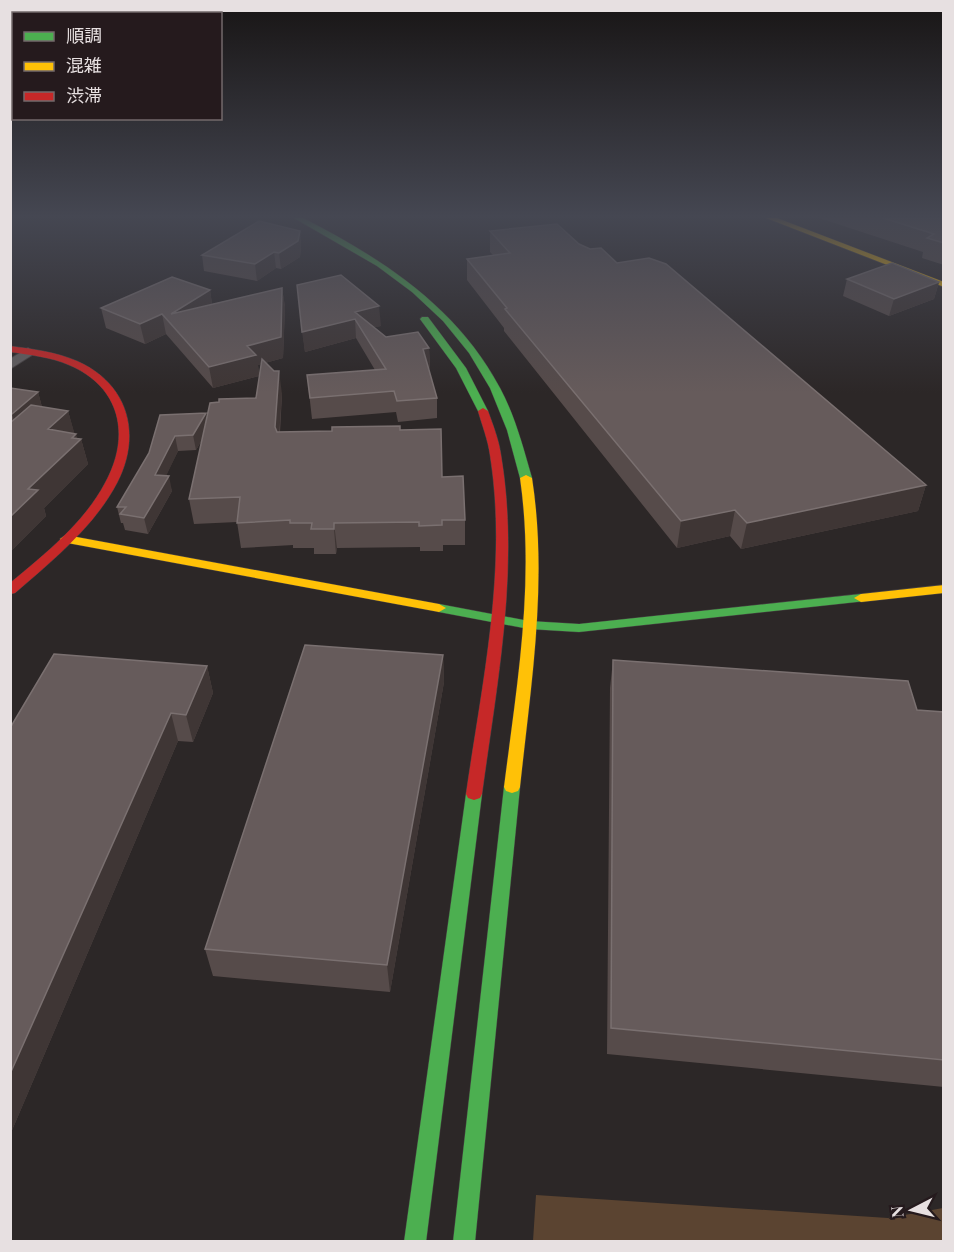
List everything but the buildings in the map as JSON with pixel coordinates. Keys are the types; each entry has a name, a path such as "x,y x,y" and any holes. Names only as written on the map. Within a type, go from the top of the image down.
{"street":[{"path":"378,276 414,306 446,342 468,377 485,415 498,461 502,523 497,619 415,1242"},
{"path":"402,276 432,303 468,340 490,375 508,413 523,461 532,528 529,625 464,1242"},
{"path":"922,276 944,285"},
{"path":"10,348 80,367 105,384 120,402 129,421 128,448 120,471 97,505 66,539 10,590"},
{"path":"10,365 28,352"},
{"path":"66,539 529,625 579,628 944,588"}],"shaded area":[{"path":"536,1195 888,1218 943,1208 943,1241 533,1241"}],"traffic: fast":[{"path":"397,276 446,319 473,352 495,388 513,430 526,478"},
{"path":"425,319 461,368 483,411"},
{"path":"439,608 529,625 579,628 861,598"},
{"path":"464,1242 512,787"},
{"path":"415,1242 474,794"}],"traffic: slow":[{"path":"922,276 944,285"},
{"path":"512,787 533,591 531,514 526,478"},
{"path":"66,539 439,608"},
{"path":"861,598 944,589"}],"traffic: jam":[{"path":"10,349 58,358 87,371 106,386 119,405 125,431 122,458 111,484 94,509 74,533 10,590"},
{"path":"474,794 500,600 502,549 501,499 495,453 483,411"}]}
